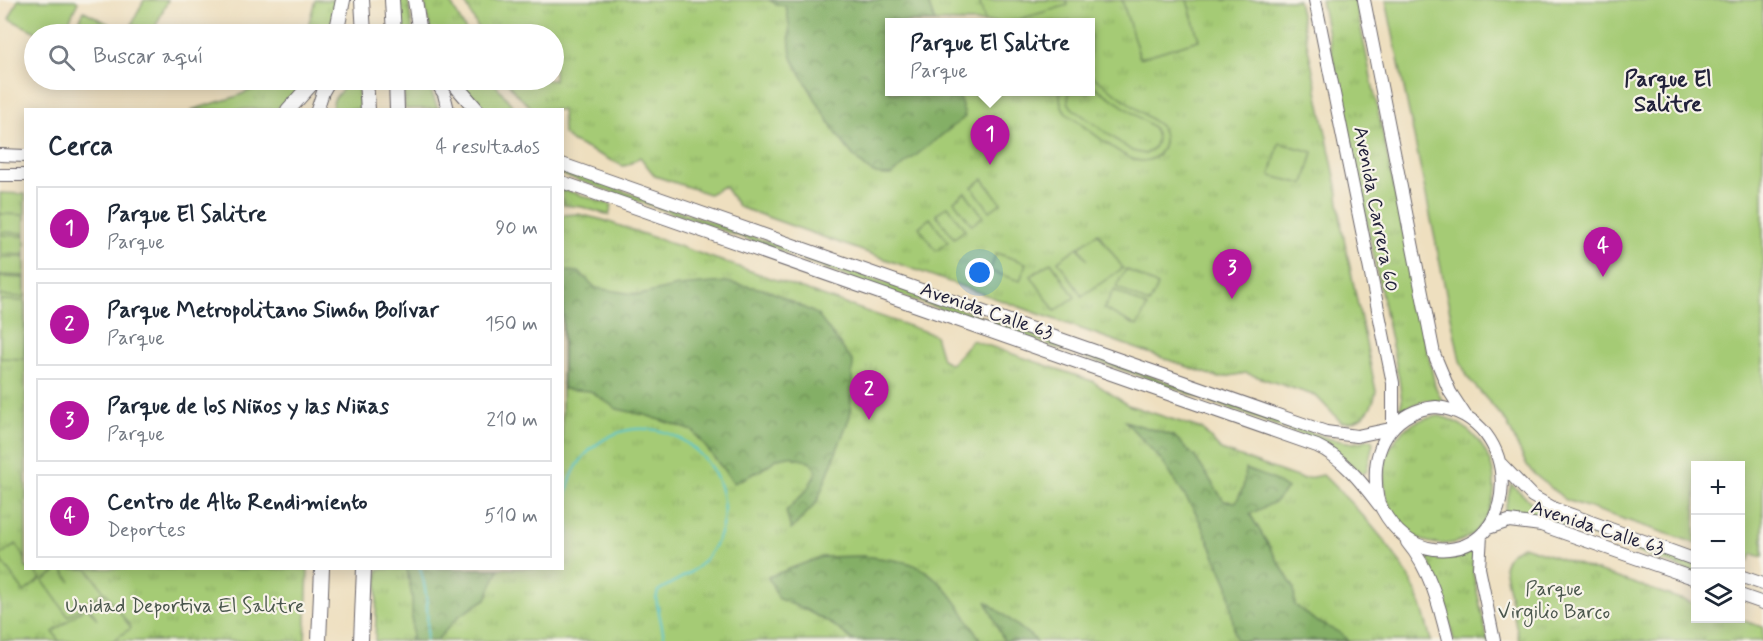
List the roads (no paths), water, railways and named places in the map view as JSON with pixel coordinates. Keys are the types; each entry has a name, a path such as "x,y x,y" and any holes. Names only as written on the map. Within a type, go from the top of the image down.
{"main road":[{"path":"338,24 344,0"},
{"path":"344,0 344,24"},
{"path":"362,0 363,24"},
{"path":"392,0 393,24"},
{"path":"415,0 419,24"},
{"name":"Avenida Carrera 60","path":"1315,0 1393,383 1392,427"},
{"name":"Avenida Carrera 60","path":"1364,0 1434,354 1450,392 1465,415"},
{"path":"291,108 315,90"},
{"path":"309,108 321,90"},
{"path":"318,108 323,90"},
{"path":"367,90 368,108"},
{"path":"397,90 398,108"},
{"path":"441,90 455,108"},
{"path":"460,90 475,108"},
{"path":"444,94 448,108"},
{"path":"0,155 24,156"},
{"name":"Avenida Calle 63","path":"564,165 1326,432 1357,436 1392,427"},
{"path":"0,175 24,175"},
{"name":"Avenida Calle 63","path":"564,183 1317,446 1329,452 1350,470 1379,505"},
{"path":"833,276 839,261"},
{"path":"1448,641 1426,571 1417,555 1379,505 1375,481 1380,447 1392,427 1413,412 1425,408 1449,408 1465,415 1487,435 1501,464 1498,509 1485,532 1479,568 1494,641"},
{"name":"Avenida Calle 63","path":"1501,464 1532,496 1555,509 1691,559"},
{"name":"Avenida Calle 63","path":"1485,532 1509,521 1541,525 1691,578"},
{"path":"1403,536 1417,544 1443,550 1466,545 1485,532"},
{"path":"320,641 322,570"},
{"path":"362,641 364,570"},
{"path":"1745,578 1763,584"},
{"path":"1745,597 1763,603"}],"waterway":[{"path":"564,542 568,532 566,498 570,482 576,468 591,449 619,433 648,429 674,436 697,452 714,474 723,500 721,529 702,563 658,591 656,599 665,641"},
{"path":"421,570 427,605 426,641"}],"place":[{"name":"Parque El Salitre","path":"990,165"},
{"name":"Centro de Alto Rendimiento","path":"1603,277"},
{"name":"Parque de los Niños y las Niñas","path":"1232,299"},
{"name":"Parque Metropolitano Simón Bolívar","path":"869,420"}],"district":[{"name":"Parque El Salitre","path":"1668,90"}],"park label":[{"name":"Parque Virgilio Barco","path":"1554,600"},
{"name":"Unidad Deportiva El Salitre","path":"185,605"}]}
